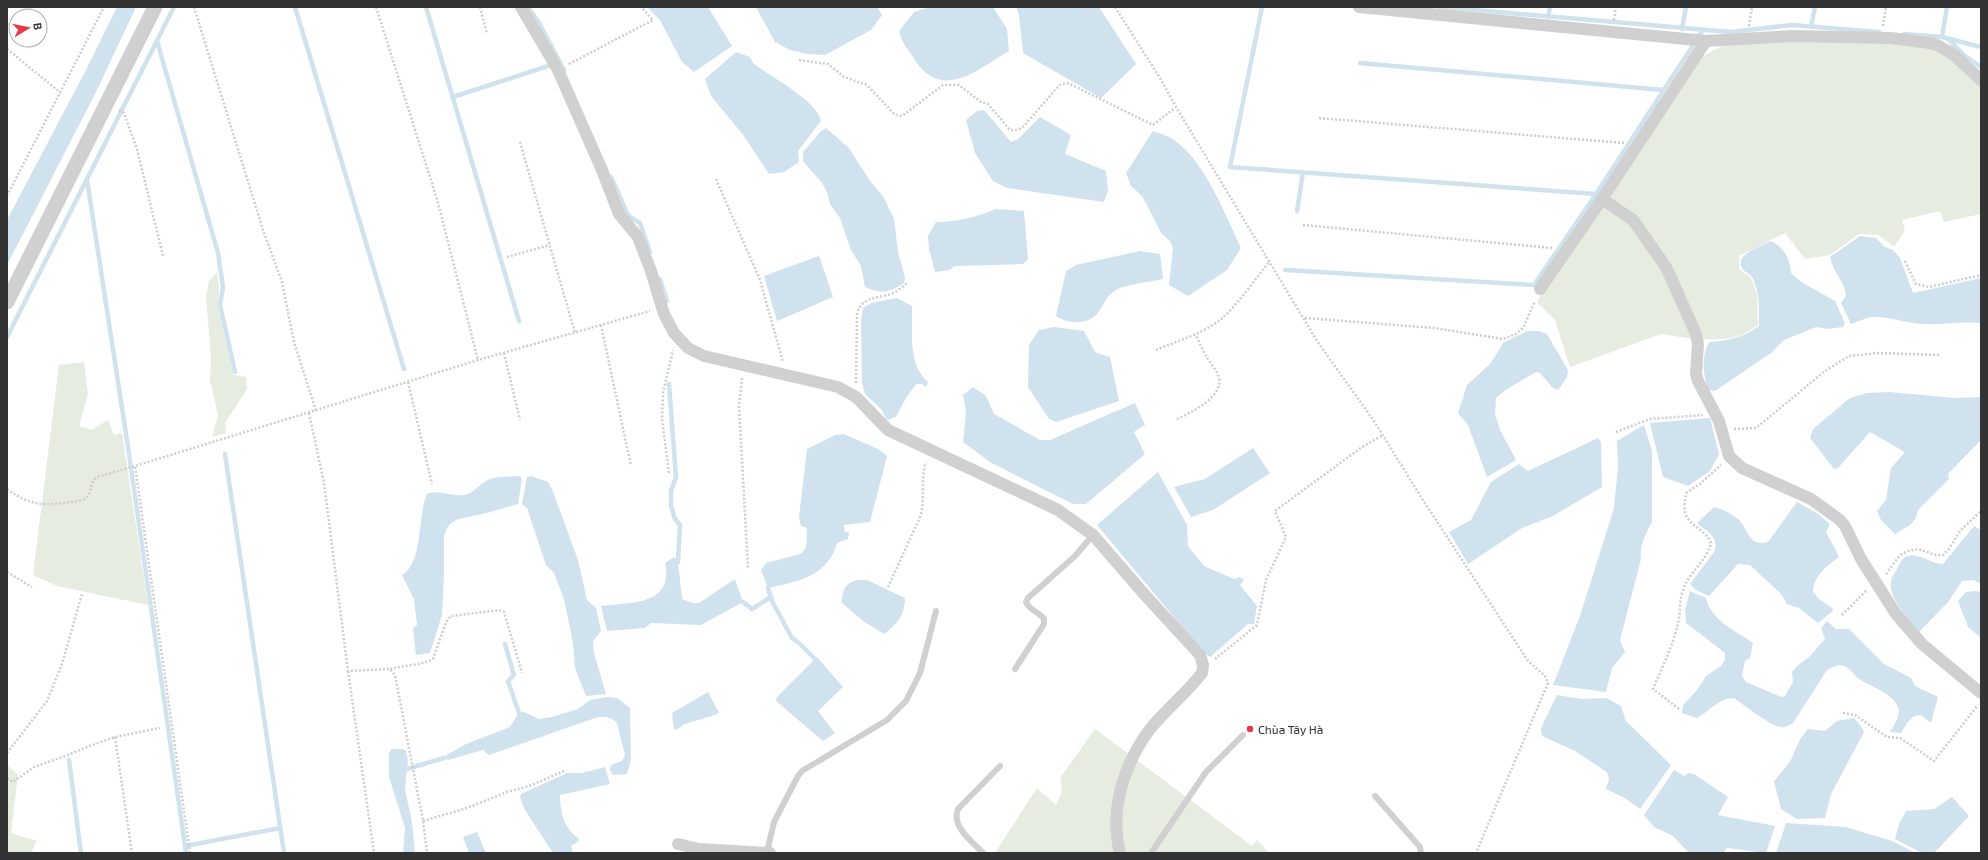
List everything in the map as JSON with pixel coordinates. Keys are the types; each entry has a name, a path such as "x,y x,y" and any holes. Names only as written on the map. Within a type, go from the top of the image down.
{"street":[{"path":"7,302 155,7"},
{"path":"522,7 558,70 620,214 638,238 651,271 662,308 678,337 688,348 704,356 838,387 848,391 888,430 1058,510 1093,535 1200,655 1203,665 1202,673 1150,730 1128,769 1117,804 1116,822 1120,853"},
{"path":"1359,7 1706,41 1784,36 1881,38 1937,45 1953,54 1981,80"},
{"path":"1540,290 1566,250 1602,200 1706,41"},
{"path":"1602,200 1633,220 1666,267 1693,324 1698,344 1696,367 1698,381 1715,413 1722,430 1729,456 1742,468 1811,499 1840,520 1845,526 1876,584 1896,614 1922,644 1981,693"},
{"path":"678,844 699,849 737,852 769,852"}],"lane":[{"path":"1015,670 1044,624 1044,619 1028,606 1026,602 1028,598 1075,556 1093,535"},
{"path":"769,852 774,822 802,770 887,720 906,701 920,673 936,611"},
{"path":"1151,853 1206,772 1243,735"},
{"path":"983,853 960,829 956,822 955,815 958,808 1000,766"},
{"path":"1375,796 1420,848 1421,853"}],"path":[{"path":"7,196 104,7"},
{"path":"194,7 263,230 282,282 294,342 316,411"},
{"path":"376,7 437,199 478,360"},
{"path":"480,7 487,34"},
{"path":"558,70 653,20 641,7"},
{"path":"1115,7 1160,78 1176,107 1318,341 1383,435 1421,497 1528,661 1545,676 1548,683 1476,853"},
{"path":"1747,39 1752,7"},
{"path":"1881,38 1886,7"},
{"path":"7,49 61,93"},
{"path":"799,60 828,64 844,77 867,85 895,115 902,116 943,85 959,85 981,102 988,104 1010,130 1018,130 1024,126 1061,84 1068,83 1153,125 1176,107"},
{"path":"106,104 124,113 127,120 137,150 163,256"},
{"path":"1318,118 1638,144"},
{"path":"520,142 575,333"},
{"path":"716,179 760,280 787,375"},
{"path":"1303,225 1566,250"},
{"path":"507,258 550,245"},
{"path":"1156,350 1195,334 1219,320 1229,311 1270,261"},
{"path":"1905,261 1916,284 1929,287 1981,276"},
{"path":"848,391 855,386 857,379 857,313 860,305 865,301 893,293 907,283"},
{"path":"1305,318 1434,328 1503,339 1516,334 1523,328 1540,290"},
{"path":"7,489 16,496 40,505 82,500 88,495 94,479 97,477 478,360 662,308"},
{"path":"601,325 631,466"},
{"path":"1177,419 1202,406 1215,393 1220,382 1219,376 1206,356 1195,334"},
{"path":"669,473 662,419 663,393 673,348 678,337"},
{"path":"504,353 520,420"},
{"path":"1722,430 1756,428 1825,371 1849,356 1878,353 1941,355"},
{"path":"744,365 739,406 748,568"},
{"path":"408,382 432,484"},
{"path":"309,413 324,483 348,671 374,853"},
{"path":"1616,432 1650,419 1715,413"},
{"path":"1203,665 1215,660 1257,625 1266,580 1286,538 1276,511 1362,447 1383,435"},
{"path":"888,587 921,515 923,505 922,473 930,450"},
{"path":"1679,709 1653,689 1674,639 1679,621 1683,590 1689,577 1707,554 1711,543 1709,539 1690,522 1686,514 1685,499 1687,492 1711,475 1729,456"},
{"path":"135,466 190,853"},
{"path":"1842,616 1876,584 1900,555 1908,551 1918,549 1936,555 1943,555 1949,549 1960,531 1981,511"},
{"path":"7,572 32,587"},
{"path":"7,753 47,701 62,664 82,594"},
{"path":"348,671 390,669 404,665 425,663 433,659 446,622 451,616 499,610 504,612 522,673"},
{"path":"390,669 395,675 423,821 427,853"},
{"path":"1843,713 1855,715 1887,737 1900,738 1934,761 1981,702"},
{"path":"7,778 13,782 34,767 115,737 160,728"},
{"path":"115,737 132,853"},
{"path":"423,821 467,808 506,792 532,785 564,771"}],"shaded area":[{"path":"1776,38 1864,39 1913,44 1932,48 1946,54 1955,61 1981,85 1981,214 1944,222 1940,211 1902,220 1905,230 1894,247 1879,235 1859,234 1830,255 1805,259 1785,233 1739,256 1739,269 1751,278 1757,295 1758,325 1744,334 1730,338 1700,339 1668,264 1606,199 1698,60 1708,53 1726,45 1744,41"},
{"path":"1603,204 1631,222 1664,269 1694,339 1661,334 1570,367 1555,320 1537,302"},
{"path":"217,272 219,288 218,306 233,375 246,377 247,389 225,423 226,433 212,437 218,415 210,380 211,357 206,296 209,281"},
{"path":"84,362 88,394 79,426 92,430 108,420 114,435 122,433 148,605 57,586 33,575 59,365"},
{"path":"1095,729 1252,846 1257,840 1269,853 995,853 1037,788 1056,805 1062,791 1060,778"},
{"path":"7,765 18,775 11,833 37,841 31,853 7,853"}],"water":[{"path":"117,7 136,7 96,92 7,265 7,220 86,70"},
{"path":"647,7 708,7 732,46 694,72 682,62 660,20"},
{"path":"756,7 877,7 882,15 871,30 825,55 807,54 790,50 775,42"},
{"path":"930,7 993,7 1007,29 1009,51 973,73 960,78 948,80 937,79 926,72 915,60 903,43 899,31 914,12"},
{"path":"1016,7 1099,7 1136,64 1101,98 1023,53 1019,15"},
{"path":"736,52 750,57 753,63 792,89 818,113 821,121 798,151 799,162 784,172 769,174 744,136 711,96 705,79"},
{"path":"984,110 1011,142 1018,139 1040,117 1071,135 1065,154 1106,171 1108,191 1104,202 1007,188 993,181 975,153 966,120 977,111"},
{"path":"826,128 849,148 870,181 884,198 894,219 898,252 905,277 904,283 894,289 889,291 876,291 865,287 861,266 851,250 840,218 830,204 827,192 822,183 803,161 803,152 821,131"},
{"path":"1153,131 1176,141 1198,164 1222,207 1241,248 1227,270 1188,296 1169,285 1173,248 1170,241 1162,234 1142,196 1131,186 1126,173"},
{"path":"996,209 1024,211 1028,259 1023,264 954,266 950,270 935,272 929,249 928,236 936,222 966,218"},
{"path":"1860,236 1876,238 1885,247 1893,250 1900,258 1913,293 1981,278 1981,323 1966,322 1923,324 1871,317 1851,324 1841,303 1846,296 1845,291 1830,257"},
{"path":"1771,241 1780,247 1786,254 1791,273 1801,282 1835,301 1845,323 1843,327 1827,329 1816,327 1784,340 1771,353 1715,391 1708,390 1705,378 1704,360 1706,348 1709,342 1736,338 1759,326 1759,302 1757,290 1752,277 1742,268 1741,263 1745,255 1750,251"},
{"path":"1140,251 1160,254 1163,279 1134,284 1118,289 1107,298 1096,315 1082,322 1066,321 1056,316 1066,271 1076,265"},
{"path":"819,256 833,297 777,321 764,276"},
{"path":"897,298 912,306 912,347 914,357 921,375 928,382 926,387 922,384 916,384 906,398 896,417 887,420 881,409 865,394 862,383 861,321 863,308 871,303"},
{"path":"1054,327 1084,331 1095,352 1110,357 1119,401 1056,422 1049,419 1028,387 1029,345 1039,330"},
{"path":"1527,331 1539,331 1547,334 1568,370 1567,377 1558,390 1553,388 1540,373 1536,372 1507,389 1496,398 1495,414 1500,430 1516,460 1487,477 1468,425 1458,413 1467,385 1491,363 1503,343"},
{"path":"973,387 986,396 994,414 1040,440 1050,440 1135,403 1145,425 1134,432 1145,454 1086,504 1073,504 990,462 963,442 966,412 963,395"},
{"path":"1889,392 1955,398 1981,397 1981,440 1948,474 1949,479 1918,510 1916,518 1910,525 1895,534 1881,520 1877,511 1886,500 1891,468 1905,452 1870,432 1838,468 1834,469 1810,438 1813,429 1850,398 1867,393"},
{"path":"1710,418 1719,454 1710,471 1688,486 1663,477 1650,423"},
{"path":"1644,425 1652,451 1652,522 1645,535 1642,545 1641,559 1620,640 1625,652 1612,668 1606,692 1553,685 1580,616 1614,508 1618,467 1617,441"},
{"path":"844,434 878,449 887,456 870,522 844,525 845,532 849,532 848,539 837,543 826,563 810,576 801,580 768,588 761,570 766,563 800,554 806,546 807,528 801,526 799,517 807,449 835,435"},
{"path":"1598,438 1601,442 1602,487 1553,516 1522,528 1468,564 1449,532 1471,520 1491,482 1519,464 1528,471"},
{"path":"1253,448 1270,473 1213,510 1191,517 1174,487 1205,479"},
{"path":"1158,472 1187,525 1188,546 1204,566 1234,579 1240,577 1244,580 1240,585 1257,606 1254,624 1248,624 1210,657 1203,652 1097,525"},
{"path":"519,476 522,479 518,504 483,514 458,519 450,524 446,530 444,536 442,615 430,653 416,655 413,629 417,625 414,599 402,575 409,569 414,560 424,503 427,494 436,492 464,495 491,479"},
{"path":"531,476 548,482 552,489 578,560 587,600 596,608 601,631 593,641 594,653 606,694 586,696 575,668 573,643 564,599 554,573 546,565 527,508 522,504 527,477"},
{"path":"1797,502 1818,514 1830,524 1826,532 1839,557 1818,576 1814,586 1813,592 1820,600 1832,608 1833,611 1818,623 1799,608 1787,604 1781,594 1750,565 1738,564 1709,596 1696,590 1690,584 1714,552 1715,542 1712,535 1697,523 1714,507 1727,512 1739,520 1750,537 1756,542 1761,543 1768,542"},
{"path":"1974,526 1981,530 1981,584 1974,580 1962,581 1948,602 1919,632 1896,602 1891,588 1893,576 1902,560 1907,556 1912,555 1943,564"},
{"path":"674,557 678,562 682,599 693,603 699,603 735,579 743,602 701,625 651,623 645,628 607,631 601,606 637,602 648,599 657,594 663,587 666,577 665,563"},
{"path":"858,580 867,580 905,598 902,614 893,627 884,634 863,621 842,603 843,594 847,585"},
{"path":"1690,591 1706,598 1713,613 1725,625 1753,643 1750,658 1745,661 1742,676 1746,682 1781,697 1785,696 1793,682 1792,672 1809,657 1825,639 1821,628 1827,621 1836,629 1849,629 1884,664 1911,678 1915,686 1938,697 1931,723 1921,715 1914,716 1907,723 1901,733 1890,732 1899,713 1895,702 1891,697 1858,678 1846,667 1840,665 1827,670 1793,723 1785,727 1776,726 1770,723 1734,698 1719,702 1697,718 1682,713 1683,705 1697,690 1706,676 1721,666 1725,659 1725,653 1686,623 1685,610"},
{"path":"1966,592 1981,592 1981,638 1968,627 1958,601"},
{"path":"817,657 843,687 818,711 835,733 823,741 776,701 777,697"},
{"path":"708,692 719,713 685,724 674,730 672,713"},
{"path":"1557,695 1582,699 1606,698 1621,706 1626,721 1671,765 1640,809 1625,798 1606,789 1609,779 1607,772 1575,751 1542,736 1541,728"},
{"path":"608,697 617,698 630,708 631,759 627,774 613,775 610,770 611,765 622,761 625,755 617,723 611,718 606,717 598,717 489,755 483,750 448,760 444,758 448,754 466,744 510,727 519,713 524,712 539,719 552,717 578,709 590,700"},
{"path":"1854,718 1864,732 1831,794 1825,818 1797,819 1781,809 1774,781 1790,762 1800,739 1808,729 1825,731 1837,721"},
{"path":"392,749 403,749 406,751 408,760 405,790 412,822 415,853 403,853 405,828 389,777 389,753"},
{"path":"605,767 610,784 560,795 562,813 566,824 579,841 571,846 573,853 553,853 525,810 520,797 521,794 567,773 582,773"},
{"path":"1674,770 1684,776 1688,773 1694,774 1728,797 1718,815 1775,826 1766,853 1727,848 1723,853 1689,853 1673,836 1654,827 1644,815"},
{"path":"1952,797 1969,816 1934,853 1922,853 1895,839 1899,824 1906,811 1934,809"},
{"path":"1786,823 1846,827 1892,841 1916,853 1776,853"},
{"path":"477,832 486,853 469,853 463,837"}],"waterway":[{"path":"7,337 174,7"},
{"path":"295,7 404,369"},
{"path":"426,7 519,321"},
{"path":"528,7 538,21 564,70"},
{"path":"1262,7 1230,167 1596,194"},
{"path":"1440,7 1731,32 1792,25 1879,32"},
{"path":"1548,17 1550,7"},
{"path":"1682,29 1686,7"},
{"path":"1811,27 1815,7"},
{"path":"1942,37 1947,7"},
{"path":"1285,270 1534,285 1596,194 1703,30"},
{"path":"1904,34 1942,37 1981,47"},
{"path":"1948,39 1965,56 1981,67"},
{"path":"157,41 218,253 223,287 220,305 235,372"},
{"path":"1360,63 1663,90"},
{"path":"453,97 554,64"},
{"path":"1297,211 1303,172"},
{"path":"611,177 627,213 630,217 640,223 650,252"},
{"path":"87,180 128,447 186,853"},
{"path":"660,279 667,301"},
{"path":"669,384 676,477 671,491 671,506 675,519 680,525 678,562"},
{"path":"225,454 284,853"},
{"path":"768,588 773,603 792,638 815,659"},
{"path":"743,602 752,609 771,597"},
{"path":"505,644 514,675 508,681 519,713"},
{"path":"407,769 444,758"},
{"path":"69,760 81,853"},
{"path":"185,846 280,828"}],"place":[{"name":"Chùa Tây Hà","path":"1250,729"}]}
